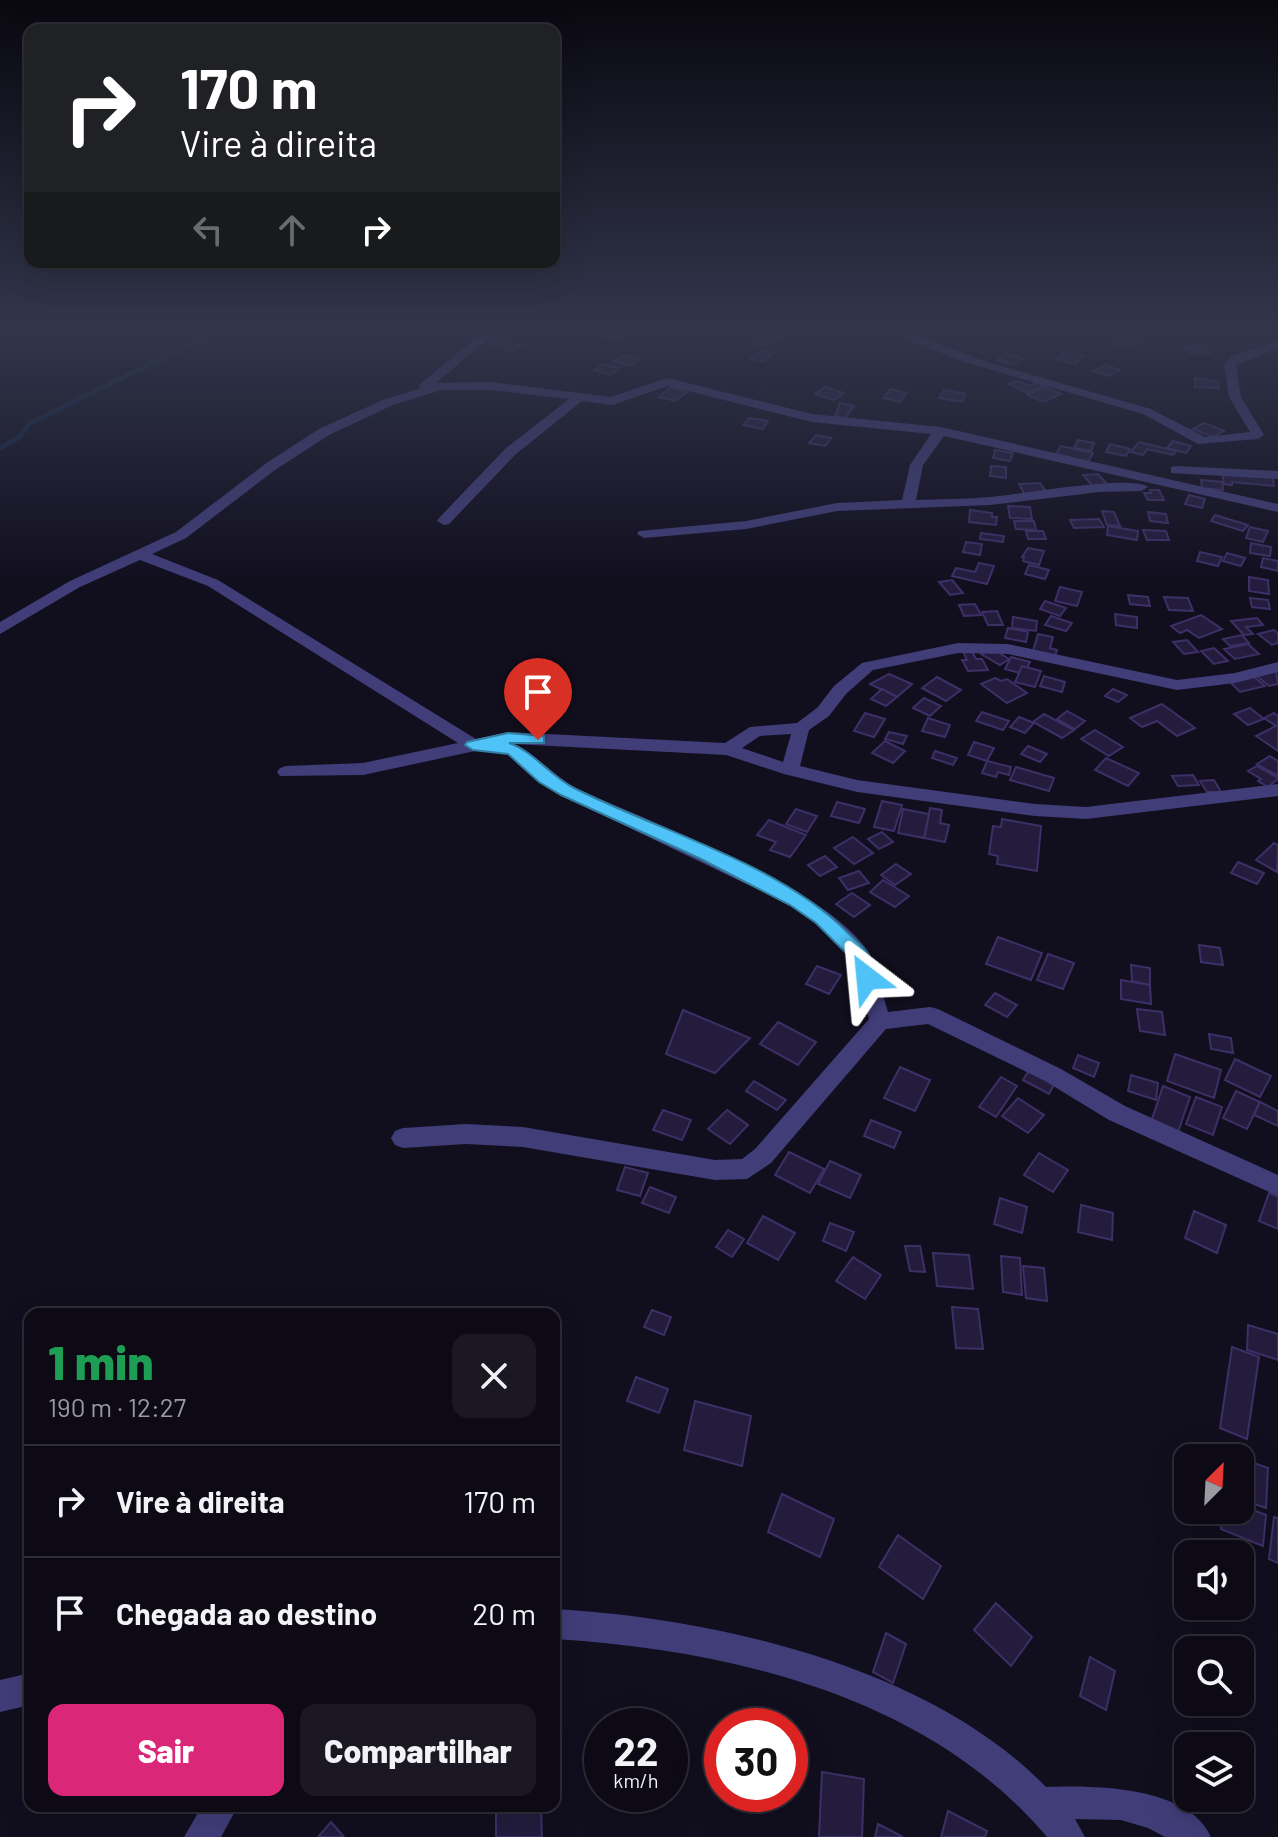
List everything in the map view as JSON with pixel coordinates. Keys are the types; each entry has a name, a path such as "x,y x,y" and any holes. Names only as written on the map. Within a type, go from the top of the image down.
{"street":[{"path":"0,629 75,584 181,535 270,467 324,432 369,413"},
{"path":"444,521 511,451 559,413"},
{"path":"791,413 812,418 941,431 1278,508"},
{"path":"1151,413 1176,422 1203,441 1258,435 1245,413"},
{"path":"909,505 909,484 920,456 941,431"},
{"path":"1173,486 1176,470 1203,446 1203,441"},
{"path":"1176,470 1278,475"},
{"path":"644,534 746,525 837,507 1019,499 1099,488 1173,486"},
{"path":"139,554 213,583 473,745 498,745 514,750 545,778 567,791 797,900 822,918 861,957 880,1021"},
{"path":"728,749 756,731 801,728 823,712 840,690 868,666 958,648 1008,649 1177,685 1235,678 1278,667"},
{"path":"790,770 801,728"},
{"path":"286,772 363,769 508,738 728,749 790,770 857,786 953,801 1086,813 1278,790"},
{"path":"403,1138 466,1134 523,1137 715,1170 747,1169 763,1156 880,1021 930,1015 1053,1075 1117,1113 1278,1186"},
{"path":"560,1625 659,1634 728,1647 874,1695 951,1733 987,1757 1042,1804 1068,1837"},
{"path":"0,1696 24,1690"},
{"path":"1042,1804 1114,1801 1149,1811 1194,1837"},
{"path":"201,1837 218,1812"}],"building":[{"path":"836,413 849,413 845,418 835,416"},
{"path":"749,418 768,421 763,429 743,425"},
{"path":"1204,423 1224,431 1213,437 1193,429"},
{"path":"816,435 831,438 825,446 809,443"},
{"path":"1078,440 1094,443 1091,451 1074,448"},
{"path":"1173,441 1191,446 1186,453 1167,448"},
{"path":"1139,442 1176,451 1173,455 1147,449 1143,455 1131,452"},
{"path":"1110,444 1130,449 1126,456 1106,452"},
{"path":"1061,446 1093,453 1088,462 1056,454"},
{"path":"995,450 1013,453 1010,461 993,458"},
{"path":"991,466 1006,467 1006,478 990,476"},
{"path":"1222,473 1273,478 1274,486 1224,484"},
{"path":"1098,474 1108,485 1093,486 1083,475"},
{"path":"1201,480 1222,482 1223,490 1202,488"},
{"path":"1040,483 1047,493 1025,495 1019,484"},
{"path":"1150,490 1159,490 1164,500 1148,500 1144,493 1151,493"},
{"path":"1189,495 1205,499 1202,508 1185,504"},
{"path":"1008,506 1030,507 1032,519 1010,518"},
{"path":"970,510 992,513 992,517 997,517 996,525 969,522"},
{"path":"1102,511 1114,512 1120,526 1107,525"},
{"path":"1148,512 1166,514 1168,523 1150,521"},
{"path":"1215,515 1248,525 1243,531 1211,521"},
{"path":"1099,519 1104,527 1074,528 1070,520"},
{"path":"1014,521 1034,521 1036,530 1016,529"},
{"path":"1108,526 1138,531 1137,540 1107,535"},
{"path":"1250,527 1268,531 1263,542 1246,538"},
{"path":"1143,530 1166,531 1169,540 1147,540"},
{"path":"1026,531 1043,531 1046,539 1028,539"},
{"path":"981,533 1004,536 1003,542 980,539"},
{"path":"966,542 982,544 980,555 963,552"},
{"path":"1251,543 1271,547 1270,556 1250,553"},
{"path":"1028,548 1044,551 1039,565 1023,561"},
{"path":"1200,552 1222,557 1218,566 1197,561"},
{"path":"1227,553 1245,558 1241,566 1223,561"},
{"path":"1263,558 1278,561 1278,571 1261,567"},
{"path":"979,563 994,566 987,584 952,576 956,568 975,572"},
{"path":"1029,565 1049,570 1045,579 1025,574"},
{"path":"1249,577 1268,580 1269,594 1249,591"},
{"path":"952,580 963,593 950,595 939,582"},
{"path":"1060,587 1082,592 1077,606 1055,601"},
{"path":"1128,595 1148,597 1150,606 1130,604"},
{"path":"1164,597 1188,598 1193,611 1169,610"},
{"path":"1250,598 1268,600 1270,609 1252,607"},
{"path":"1045,601 1066,608 1060,616 1040,609"},
{"path":"975,604 981,615 964,616 959,605"},
{"path":"997,611 1003,625 988,625 982,612"},
{"path":"1115,614 1137,617 1137,628 1116,625"},
{"path":"1201,615 1222,629 1199,638 1187,630 1180,633 1171,626"},
{"path":"1051,616 1072,623 1066,631 1045,625"},
{"path":"1013,617 1037,621 1036,631 1012,628"},
{"path":"1257,618 1263,625 1246,627 1253,634 1244,635 1231,621"},
{"path":"1008,628 1028,632 1026,642 1005,638"},
{"path":"1274,630 1278,633 1278,643 1272,645 1258,634"},
{"path":"1038,634 1053,637 1050,648 1057,650 1055,656 1033,651"},
{"path":"1242,635 1249,643 1230,646 1223,639"},
{"path":"1187,640 1198,652 1184,654 1173,642"},
{"path":"1248,644 1259,654 1235,659 1224,649"},
{"path":"991,648 1009,659 1000,665 981,654"},
{"path":"1214,648 1228,661 1214,664 1201,651"},
{"path":"971,650 976,659 982,659 988,670 968,671 962,660 967,660 963,651"},
{"path":"1011,657 1030,662 1024,674 1005,669"},
{"path":"1022,666 1041,671 1035,687 1015,682"},
{"path":"1276,671 1278,684 1269,686 1257,676"},
{"path":"889,674 912,684 897,697 870,684"},
{"path":"1044,676 1065,682 1062,692 1040,686"},
{"path":"1253,676 1265,686 1240,692 1229,681"},
{"path":"937,677 961,690 946,701 922,688"},
{"path":"995,678 1001,681 1007,679 1027,693 1007,703 981,684"},
{"path":"882,689 897,697 886,706 871,699"},
{"path":"1113,689 1127,695 1118,702 1105,696"},
{"path":"924,698 941,706 930,716 913,708"},
{"path":"1162,704 1195,728 1177,736 1157,721 1142,727 1130,718"},
{"path":"1250,708 1264,719 1248,725 1234,714"},
{"path":"1067,711 1085,721 1075,729 1057,719"},
{"path":"982,712 1009,721 1003,730 976,721"},
{"path":"865,713 885,719 874,737 854,731"},
{"path":"1274,713 1278,716 1278,751 1256,736 1276,726 1264,718"},
{"path":"1044,714 1074,730 1062,738 1033,722"},
{"path":"1019,717 1034,723 1025,733 1010,727"},
{"path":"928,718 950,725 945,737 922,731"},
{"path":"1095,730 1123,747 1109,756 1081,739"},
{"path":"889,732 907,736 903,744 885,739"},
{"path":"885,741 905,751 893,763 872,753"},
{"path":"974,742 994,748 987,761 968,755"},
{"path":"1028,746 1047,754 1040,762 1021,754"},
{"path":"935,751 957,758 953,765 932,758"},
{"path":"1270,756 1278,761 1278,776 1257,764"},
{"path":"1106,758 1139,773 1128,786 1095,770"},
{"path":"987,761 1011,767 1009,775 998,772 996,777 982,773"},
{"path":"1257,766 1278,779 1268,787 1258,781 1261,779 1248,771"},
{"path":"1016,767 1054,778 1049,791 1010,780"},
{"path":"1193,775 1199,785 1178,786 1172,776"},
{"path":"1214,780 1221,792 1207,792 1200,781"},
{"path":"882,801 902,805 894,831 874,827"},
{"path":"837,802 865,809 859,823 831,816"},
{"path":"930,808 942,810 940,823 949,825 945,842 924,838"},
{"path":"796,809 817,816 807,832 786,824"},
{"path":"903,809 929,814 924,838 898,833"},
{"path":"1002,819 1041,826 1037,871 997,864 998,856 989,854 993,826 1001,827"},
{"path":"769,820 806,835 790,857 770,850 776,842 757,835"},
{"path":"882,832 893,842 879,849 868,839"},
{"path":"853,837 873,853 854,864 834,848"},
{"path":"1274,843 1278,845 1277,872 1256,860"},
{"path":"825,856 837,867 820,876 808,865"},
{"path":"1238,862 1264,873 1257,884 1231,873"},
{"path":"896,864 911,874 895,885 881,875"},
{"path":"859,871 869,883 848,890 839,878"},
{"path":"883,880 909,896 895,907 870,892"},
{"path":"852,893 870,905 854,917 836,904"},
{"path":"998,937 1042,953 1031,980 986,964"},
{"path":"1199,945 1220,948 1223,965 1201,962"},
{"path":"1048,954 1074,963 1063,989 1037,980"},
{"path":"1131,965 1150,968 1150,985 1132,981"},
{"path":"817,966 841,975 829,994 806,984"},
{"path":"1121,980 1150,985 1151,1004 1121,999"},
{"path":"995,993 1017,1005 1007,1017 985,1005"},
{"path":"1137,1009 1162,1012 1165,1035 1140,1031"},
{"path":"683,1010 750,1038 715,1073 666,1054"},
{"path":"778,1022 816,1042 798,1065 760,1044"},
{"path":"1209,1034 1231,1038 1233,1053 1211,1049"},
{"path":"1175,1054 1221,1070 1214,1098 1167,1081"},
{"path":"1078,1055 1099,1063 1094,1077 1073,1068"},
{"path":"1235,1059 1271,1076 1260,1097 1225,1080"},
{"path":"900,1067 930,1080 915,1111 884,1098"},
{"path":"1031,1067 1057,1079 1049,1094 1023,1080"},
{"path":"1131,1075 1158,1083 1156,1100 1128,1091"},
{"path":"1001,1077 1017,1086 996,1117 979,1107"},
{"path":"754,1081 786,1100 777,1110 746,1091"},
{"path":"1163,1086 1190,1097 1178,1132 1151,1122"},
{"path":"1236,1091 1260,1102 1247,1129 1223,1118"},
{"path":"1196,1097 1222,1107 1213,1135 1186,1124"},
{"path":"1018,1098 1044,1115 1028,1133 1002,1116"},
{"path":"1260,1102 1278,1111 1278,1126 1254,1115"},
{"path":"663,1110 691,1120 682,1140 653,1130"},
{"path":"727,1110 748,1125 730,1144 708,1129"},
{"path":"871,1120 901,1132 894,1148 864,1136"},
{"path":"789,1152 824,1169 810,1193 775,1175"},
{"path":"1039,1153 1068,1170 1053,1192 1024,1175"},
{"path":"830,1161 861,1175 850,1198 818,1184"},
{"path":"625,1167 648,1173 640,1196 617,1190"},
{"path":"650,1187 676,1197 669,1213 642,1203"},
{"path":"1269,1193 1278,1197 1278,1229 1259,1221"},
{"path":"1000,1198 1027,1207 1022,1233 994,1224"},
{"path":"1081,1205 1113,1213 1112,1240 1078,1232"},
{"path":"1194,1211 1226,1225 1217,1253 1185,1238"},
{"path":"763,1216 795,1233 778,1260 747,1243"},
{"path":"830,1223 854,1232 846,1251 823,1241"},
{"path":"728,1230 744,1239 732,1257 716,1247"},
{"path":"905,1246 920,1246 925,1272 910,1271"},
{"path":"933,1253 969,1255 973,1289 937,1286"},
{"path":"1001,1256 1020,1258 1022,1295 1003,1292"},
{"path":"853,1257 881,1275 865,1299 836,1281"},
{"path":"1023,1266 1044,1268 1047,1301 1026,1298"},
{"path":"952,1307 978,1309 983,1349 956,1348"},
{"path":"652,1310 671,1317 664,1335 644,1327"},
{"path":"1248,1325 1278,1334 1278,1360 1247,1350"},
{"path":"1232,1347 1259,1357 1247,1439 1220,1428"},
{"path":"636,1377 668,1389 659,1413 627,1401"},
{"path":"695,1401 751,1416 742,1466 684,1450"},
{"path":"1254,1463 1268,1468 1266,1508 1254,1504"},
{"path":"782,1494 834,1519 820,1557 768,1532"},
{"path":"1254,1510 1266,1515 1263,1546 1221,1529 1222,1524 1254,1524"},
{"path":"1274,1517 1278,1518 1278,1563 1269,1559"},
{"path":"898,1535 941,1566 923,1599 879,1567"},
{"path":"996,1603 1032,1637 1011,1666 974,1630"},
{"path":"886,1633 906,1644 893,1683 873,1672"},
{"path":"1090,1657 1115,1671 1106,1710 1080,1696"},
{"path":"822,1772 864,1779 862,1837 819,1837"},
{"path":"948,1811 987,1831 985,1837 941,1837"},
{"path":"496,1812 541,1812 542,1837 496,1837"},
{"path":"331,1822 344,1837 318,1837"},
{"path":"878,1824 903,1837 875,1837"}],"waterway":[{"path":"0,448 18,438 30,423 51,413"}],"route":[{"path":"538,740 508,738 473,745 498,745 514,750 545,778 567,791 797,900 822,918 861,957 867,978"}]}
